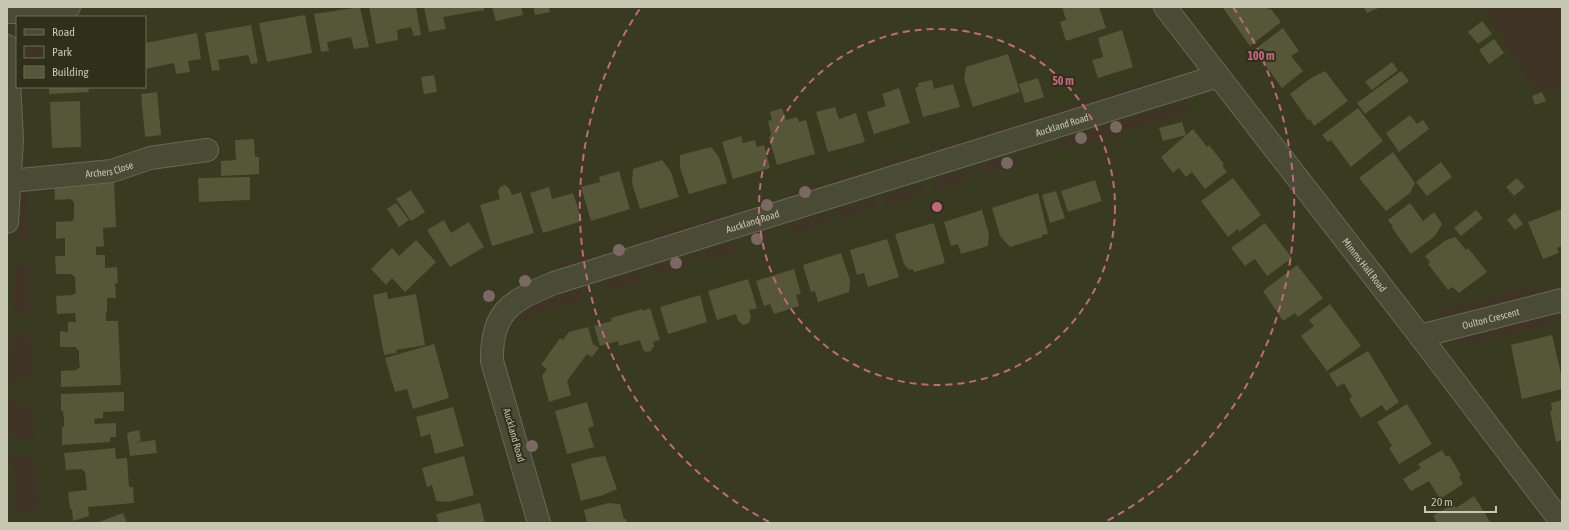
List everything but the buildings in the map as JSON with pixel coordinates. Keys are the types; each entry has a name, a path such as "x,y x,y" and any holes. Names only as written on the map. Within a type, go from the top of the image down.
{"street":[{"path":"7,12 24,12 69,7"},
{"name":"Mimms Hall Road","path":"1165,7 1420,336 1562,523"},
{"path":"7,46 12,113 7,222"},
{"name":"Auckland Road","path":"538,523 492,361 492,340 498,321 517,300 527,294 554,283 1218,76"},
{"name":"Archers Close","path":"10,181 112,171 150,158 207,150"},
{"name":"Oulton Crescent","path":"1420,336 1562,300"}],"green space":[{"path":"1481,7 1562,7 1562,86 1532,92 1531,83"},
{"path":"1171,74 1183,80 1030,129 1026,119"},
{"path":"1188,101 1192,103 1192,106 1187,112 1059,151 1059,141 1066,138"},
{"path":"1017,123 1020,132 983,143 980,134"},
{"path":"969,137 972,147 940,157 937,147"},
{"path":"919,152 922,162 886,172 884,163"},
{"path":"1015,155 1018,164 981,175 978,166"},
{"path":"873,167 876,176 836,188 833,179"},
{"path":"966,169 971,179 934,191 933,180"},
{"path":"821,183 824,192 789,203 786,194"},
{"path":"921,184 924,193 886,206 883,196"},
{"path":"27,192 28,239 18,238 20,196"},
{"path":"873,199 875,208 839,220 836,210"},
{"path":"732,210 735,219 698,231 696,222"},
{"path":"827,213 830,223 792,234 789,225"},
{"path":"686,225 689,234 651,245 648,236"},
{"path":"734,242 736,251 698,263 695,254"},
{"path":"590,255 593,263 555,275 552,267"},
{"path":"683,257 685,267 651,277 648,268"},
{"path":"16,261 28,261 29,314 13,314"},
{"path":"638,271 641,280 605,292 602,283"},
{"path":"1541,284 1544,294 1436,321 1445,311 1450,308"},
{"path":"580,290 586,298 538,312 530,317 511,324 527,310 542,301"},
{"path":"1562,310 1562,321 1468,345 1456,340 1466,334"},
{"path":"11,333 30,333 32,374 7,385"},
{"path":"10,397 33,410 35,439 7,438 7,398"},
{"path":"35,455 39,510 13,512 11,507 18,502 13,465 7,462 7,458 9,456"}]}
